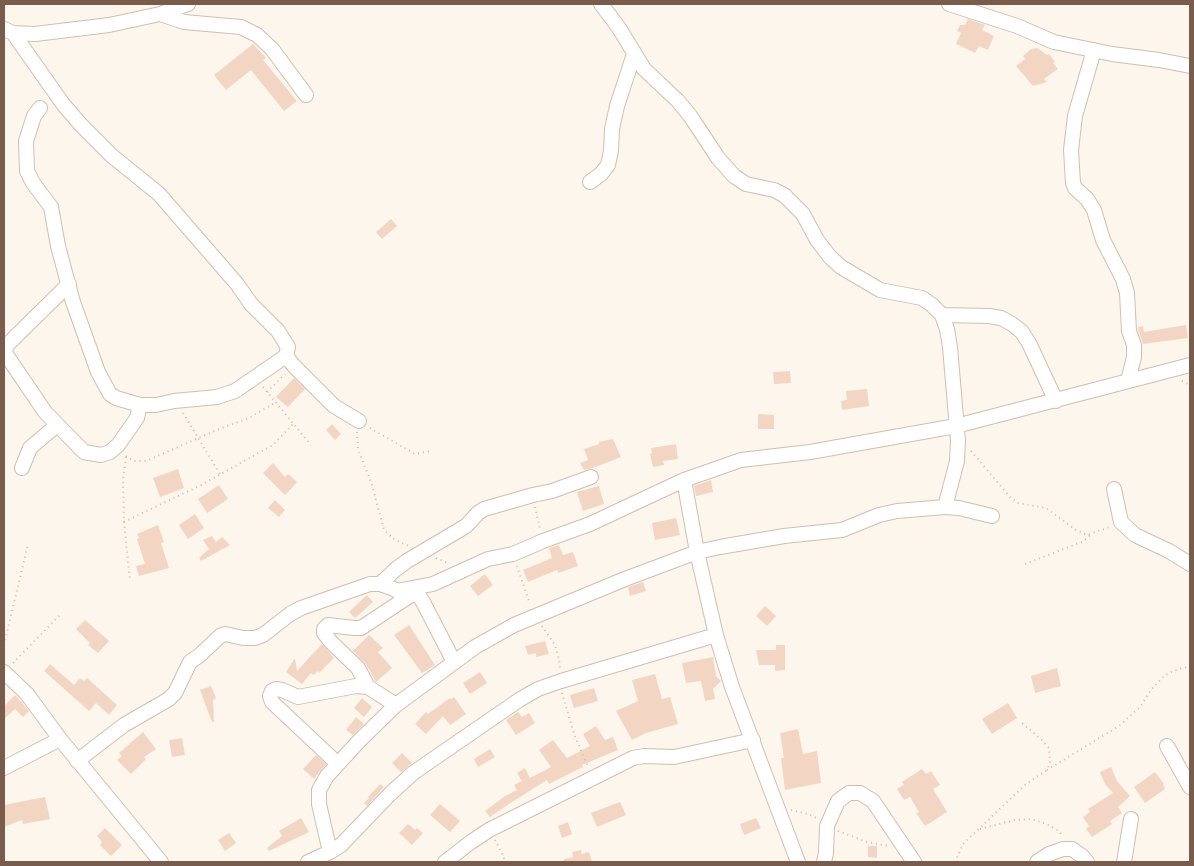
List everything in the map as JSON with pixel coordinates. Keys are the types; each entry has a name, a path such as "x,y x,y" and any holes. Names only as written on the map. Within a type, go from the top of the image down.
{"street":[{"path":"9,31 36,34 100,27 160,14 188,4"},
{"path":"601,4 619,28 644,69 678,101 718,158 734,176 746,184 774,190 784,195 803,214 817,240 841,267 880,290 922,298 942,315 947,329 957,432 957,461 944,507"},
{"path":"950,4 1017,26 1054,42 1190,66"},
{"path":"160,14 184,22 241,27 257,35 272,49 306,95"},
{"path":"9,31 63,104 81,125 112,156 159,194 237,284 251,304 278,331 288,347 290,361 334,406 359,421"},
{"path":"1094,50 1075,116 1071,150 1072,177 1075,188 1087,199 1094,210 1104,240 1123,279 1129,331 1134,345 1134,357 1128,382"},
{"path":"590,182 601,174 608,165 612,128 617,106 634,54"},
{"path":"40,108 34,116 26,142 27,171 50,207 58,246 90,353 110,394 116,398 140,405 156,405 174,401 217,397 234,391 253,377 290,361"},
{"path":"69,284 6,346 5,353 36,399 57,425 84,452 101,455 122,450 138,418 140,405"},
{"path":"942,315 989,316 1001,318 1012,324 1022,332 1029,343 1056,401"},
{"path":"397,590 433,584 488,559 513,554 542,541 590,524 684,480 741,460 957,432 1056,401 1190,364"},
{"path":"22,468 30,448 57,425"},
{"path":"380,584 396,569 462,529 484,509 552,491 591,476"},
{"path":"684,480 697,552 716,635 732,687 798,862"},
{"path":"1114,489 1121,522 1135,535 1169,551 1190,564"},
{"path":"319,859 319,790 338,764 396,705 454,662 491,637 514,625 600,589 697,552 784,536 842,530 879,515 897,511 944,507 959,508 992,516"},
{"path":"77,761 124,725 169,700 190,662 220,636 225,634 243,638 255,638 263,635 301,608 370,584 380,584 419,596 454,662"},
{"path":"368,687 358,668 331,642 324,633 324,629 328,625 362,628 411,595"},
{"path":"319,859 350,836 413,773 538,689 716,635"},
{"path":"5,673 28,694 77,761 161,862"},
{"path":"338,764 272,702 270,696 272,691 276,689 282,690 298,697 356,686 368,687 396,705"},
{"path":"4,768 60,739"},
{"path":"445,862 489,830 633,758 644,756 674,757 753,740"},
{"path":"1167,746 1190,787"},
{"path":"824,862 827,826 838,801 849,793 860,793 873,802 914,862"},
{"path":"1124,862 1130,819"},
{"path":"1037,862 1063,848 1072,849 1087,862"}],"path":[{"path":"267,392 290,361"},
{"path":"253,377 311,445"},
{"path":"174,401 220,474"},
{"path":"122,450 134,461 146,461 249,418 276,402"},
{"path":"430,451 415,454 410,452 359,421 357,434 358,449 372,485 384,530 395,540 422,553 465,569"},
{"path":"124,522 220,474 272,445 293,424"},
{"path":"957,432 1010,497 1018,503 1046,508 1076,530 1087,535 1121,522"},
{"path":"122,450 124,522 130,581"},
{"path":"533,495 542,541"},
{"path":"1024,564 1082,542 1090,534"},
{"path":"4,645 28,544"},
{"path":"513,554 522,585 535,617 555,645 559,658 562,696 592,778"},
{"path":"5,673 18,656 60,615"},
{"path":"955,862 963,844 1026,784 1119,726 1141,706 1150,691 1164,676 1190,666"},
{"path":"1022,723 1043,741 1048,748 1050,763 1047,770"},
{"path":"779,808 808,814 827,826 867,842 904,847"},
{"path":"979,829 1015,820 1031,819 1047,824 1059,831 1072,849"},
{"path":"489,830 506,862"}],"building":[{"path":"968,19 985,25 982,30 994,36 988,50 979,46 975,53 956,44 961,33 957,31 960,25 965,25"},
{"path":"253,44 266,58 263,60 297,101 284,111 251,70 226,90 214,75"},
{"path":"1037,48 1047,55 1049,54 1058,69 1044,79 1047,82 1033,86 1016,66 1025,59 1023,56 1031,49"},
{"path":"391,219 397,226 382,239 376,232"},
{"path":"1186,325 1188,338 1143,344 1138,329 1138,327 1143,326 1144,332"},
{"path":"790,371 791,383 774,384 773,372"},
{"path":"294,378 305,389 288,407 276,397"},
{"path":"867,389 869,406 842,410 841,401 847,400 846,391"},
{"path":"758,414 774,415 774,429 758,429"},
{"path":"332,424 341,434 335,440 326,430"},
{"path":"613,439 621,457 584,470 580,463 588,460 584,449 599,444 599,442"},
{"path":"676,444 678,459 663,461 664,465 653,467 650,454 652,453 651,448"},
{"path":"273,463 285,477 288,474 297,482 285,495 263,473"},
{"path":"178,469 184,488 160,497 153,478"},
{"path":"711,480 713,492 696,496 694,486"},
{"path":"219,485 228,499 207,513 198,499"},
{"path":"599,486 604,504 583,511 577,492"},
{"path":"275,500 285,510 279,517 268,508"},
{"path":"195,514 204,528 188,539 179,525"},
{"path":"676,518 680,535 655,540 652,523"},
{"path":"158,525 164,542 161,543 169,568 139,576 136,566 145,564 137,534"},
{"path":"212,536 216,542 222,537 230,545 201,561 199,558 209,549 203,540"},
{"path":"559,545 563,555 573,552 578,566 558,573 557,570 528,582 523,570 552,558 549,548"},
{"path":"485,574 493,585 478,596 470,586"},
{"path":"643,582 646,591 630,596 628,587"},
{"path":"367,595 373,602 355,618 349,612"},
{"path":"765,606 776,616 767,626 756,616"},
{"path":"85,620 109,641 98,653 88,645 90,643 76,629"},
{"path":"409,625 435,665 422,673 394,635"},
{"path":"369,635 383,648 378,652 392,668 376,682 366,664 353,651"},
{"path":"545,641 549,654 536,657 536,653 528,655 525,646"},
{"path":"322,644 334,658 319,673 318,671 314,675 311,673 302,684 286,672 295,658 297,671"},
{"path":"776,645 785,645 785,670 775,671 775,665 759,665 756,650 776,650"},
{"path":"713,657 716,676 721,681 713,689 715,699 705,701 701,681 686,683 682,663"},
{"path":"50,664 74,685 80,678 84,681 87,678 117,705 109,715 96,703 89,711 44,671"},
{"path":"1057,668 1061,686 1035,693 1031,676"},
{"path":"480,672 487,683 470,694 463,683"},
{"path":"655,674 662,699 670,697 678,724 646,733 632,740 616,711 638,701 632,680"},
{"path":"211,686 216,698 213,700 214,722 212,722 200,690"},
{"path":"594,688 598,701 574,708 570,695"},
{"path":"15,695 29,711 23,717 15,709 4,719 4,706"},
{"path":"454,697 466,714 450,725 443,716 426,734 415,724 426,712 428,714"},
{"path":"362,698 372,707 364,717 354,708"},
{"path":"1008,703 1017,718 992,734 982,719"},
{"path":"518,712 522,717 529,713 535,723 516,735 506,720"},
{"path":"356,717 364,724 353,735 346,730"},
{"path":"596,726 605,740 613,737 618,750 582,765 583,767 549,784 547,780 490,817 485,811 505,796 517,790 514,785 522,781 517,773 525,768 530,778 551,767 539,750 553,740 567,758 590,746 583,734"},
{"path":"798,729 803,754 817,751 821,783 785,790 781,758 784,758 780,733"},
{"path":"143,732 156,749 144,757 146,759 131,774 117,760 122,756 119,753"},
{"path":"182,738 185,755 172,757 169,740"},
{"path":"490,749 495,757 478,767 474,759"},
{"path":"402,753 412,763 401,772 392,763"},
{"path":"316,755 326,764 314,779 303,769"},
{"path":"1111,767 1117,781 1130,796 1118,807 1122,813 1110,821 1112,824 1092,837 1086,829 1089,826 1083,817 1090,812 1088,809 1113,793 1105,784 1100,772"},
{"path":"922,769 926,774 931,771 940,785 933,789 947,812 925,826 916,813 919,812 910,797 904,800 897,789 904,785 902,782"},
{"path":"1155,772 1164,784 1165,789 1145,803 1134,787"},
{"path":"380,784 384,787 367,806 364,803"},
{"path":"45,797 50,819 23,824 22,820 4,827 4,805"},
{"path":"620,802 626,815 597,827 591,813"},
{"path":"440,804 460,821 450,832 430,815"},
{"path":"301,818 309,832 269,851 267,848 282,836 279,831"},
{"path":"756,818 761,828 744,835 740,824"},
{"path":"568,822 572,834 562,838 558,826"},
{"path":"408,824 415,830 417,828 423,833 412,845 399,833"},
{"path":"105,828 122,845 111,856 100,845 102,842 97,836"},
{"path":"229,833 236,843 225,851 218,840"},
{"path":"868,846 877,846 877,858 868,857"},
{"path":"581,850 582,854 589,852 592,862 564,862 564,859 573,857 572,852"}]}
